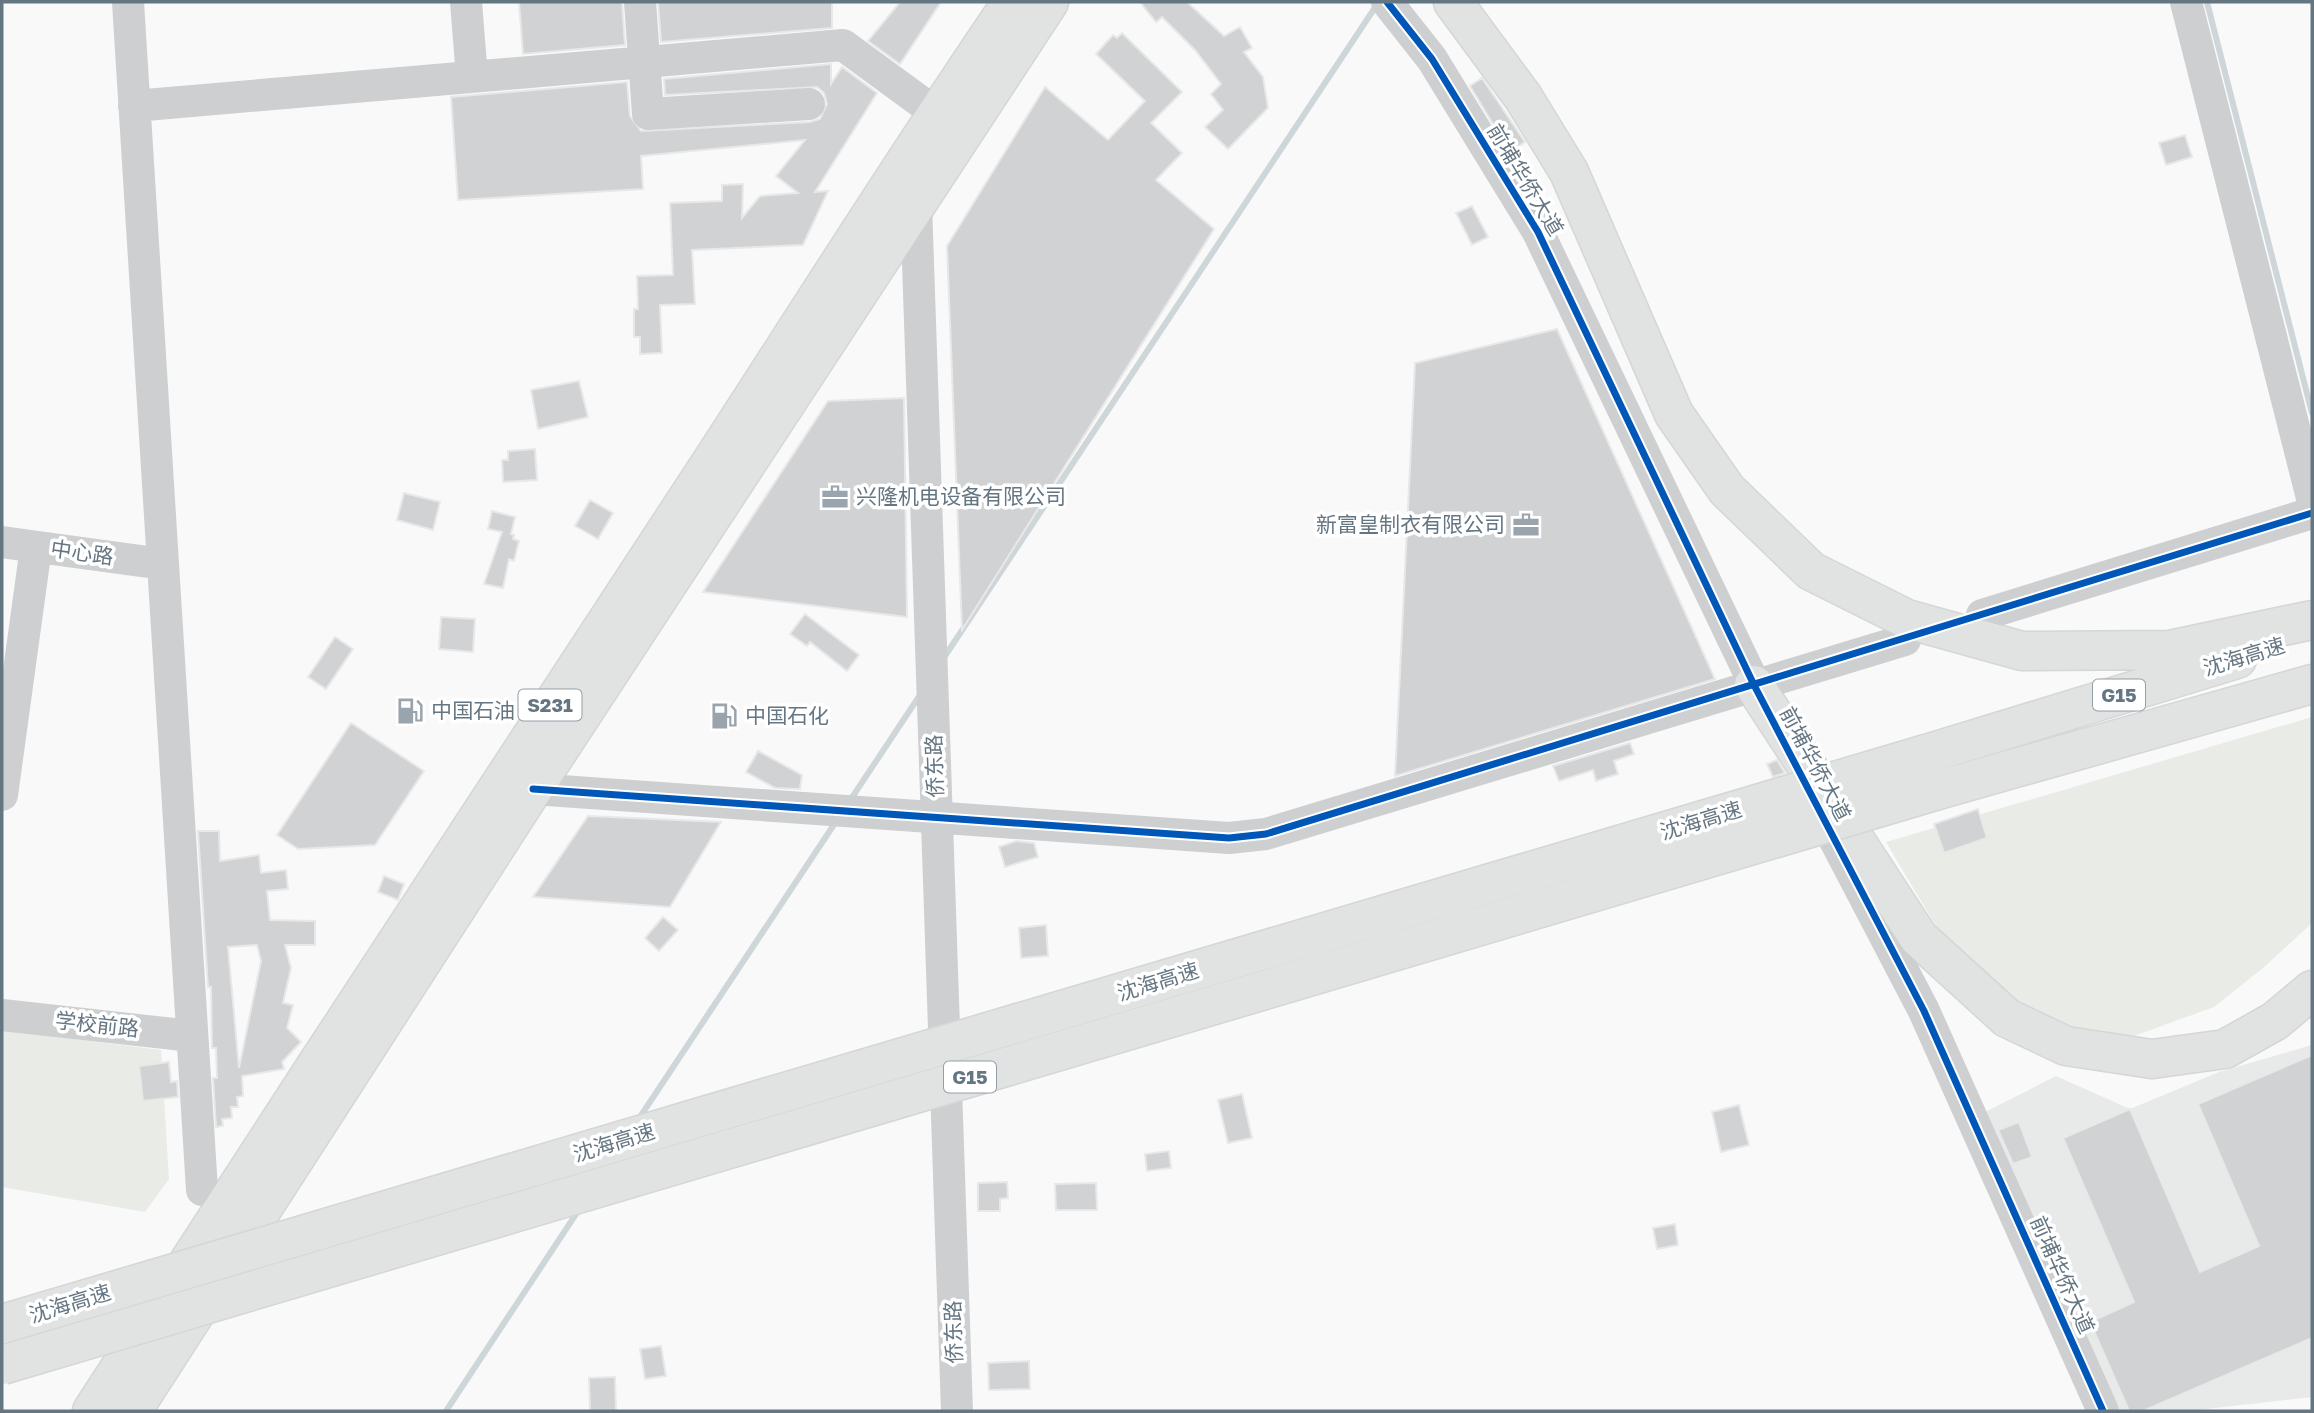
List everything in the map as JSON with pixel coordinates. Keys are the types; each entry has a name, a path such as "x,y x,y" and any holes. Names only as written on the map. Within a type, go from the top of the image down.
{"main road":[{"name":"S231","path":"92,1411 936,113 1012,2"},
{"name":"S231","path":"132,1411 533,789 1049,2"},
{"path":"1453,2 1522,97 1569,172 1674,414 1727,490 1811,571 1907,619 2022,652 2169,650 2312,620"},
{"name":"沈海高速","path":"2,1365 1932,772 2312,635"},
{"name":"沈海高速","path":"2,1324 1932,772 2312,684"},
{"path":"1754,685 1919,938 2007,1018 2066,1046 2152,1059 2225,1049 2275,1021 2312,990"}],"street":[{"path":"128,2 202,1190"},
{"path":"466,2 472,77"},
{"path":"640,2 648,114 809,104"},
{"path":"2186,2 2312,498"},
{"name":"前埔华侨大道","path":"1387,3 1432,59 1538,232 1754,685 1924,1011 2103,1411"},
{"path":"134,106 843,45 936,113"},
{"name":"侨东路","path":"916,204 957,1411"},
{"path":"1982,615 2312,513"},
{"name":"中心路","path":"2,542 163,564"},
{"path":"2,795 36,547"},
{"path":"533,789 1229,838 1266,834 1905,640"},
{"name":"学校前路","path":"2,1014 192,1036"}],"shaded area":[{"path":"2312,717 2312,923 2263,968 2214,1007 2134,1036 2076,1037 1983,980 1934,923 1886,842"},
{"path":"2,1030 161,1050 169,1179 145,1212 2,1187"},
{"path":"2312,1045 2312,1397 2189,1411 2120,1411 1985,1112 2056,1076 2130,1109 2219,1072"}],"building":[{"path":"519,2 622,2 625,45 523,54"},
{"path":"658,2 832,2 832,28 661,42"},
{"path":"900,2 941,2 900,64 868,41"},
{"path":"1140,2 1187,2 1224,36 1240,27 1252,48 1244,52 1263,77 1268,108 1228,149 1205,127 1223,110 1211,94 1221,84 1195,50 1162,17 1156,22"},
{"path":"1122,33 1182,92 1151,123 1182,153 1156,180 1214,229 962,630 947,246 1045,87 1108,140 1145,101 1096,54 1113,35 1117,38"},
{"path":"831,64 831,84 842,67 877,93 815,192 828,191 803,245 692,250 695,304 660,305 662,353 640,354 640,337 634,337 634,309 638,309 637,276 673,275 670,203 722,201 722,185 743,184 742,218 760,196 798,193 776,176 805,140 641,156 643,189 458,200 451,97 627,82 630,116 641,131 810,122 820,119 827,104 824,93 817,87 665,95 664,79"},
{"path":"1482,78 1525,142 1510,152 1470,86"},
{"path":"2185,135 2192,157 2166,165 2159,143"},
{"path":"1472,206 1488,237 1472,245 1456,213"},
{"name":"新富皇制衣有限公司","path":"1557,329 1715,679 1395,776 1415,363"},
{"path":"579,381 588,417 538,429 531,390"},
{"name":"兴隆机电设备有限公司","path":"904,398 907,617 703,592 828,401"},
{"path":"535,449 537,480 503,482 502,460 508,460 508,451"},
{"path":"404,493 440,502 433,530 397,520"},
{"path":"590,500 613,513 598,539 575,526"},
{"path":"492,511 515,517 511,534 514,535 513,539 519,541 514,561 509,559 503,588 484,584 502,532 488,529"},
{"path":"805,614 859,655 847,671 810,642 807,646 790,634"},
{"path":"441,617 475,619 473,652 439,649"},
{"path":"335,637 353,649 326,689 308,677"},
{"path":"351,723 424,771 375,845 298,849 277,835"},
{"path":"1630,743 1634,754 1614,761 1618,774 1596,781 1593,770 1559,781 1553,766"},
{"path":"758,751 802,775 800,789 775,788 746,772"},
{"path":"1777,760 1785,773 1773,777 1767,764"},
{"path":"1978,809 1987,838 1944,853 1934,824"},
{"path":"588,816 721,822 670,907 533,897"},
{"path":"198,831 219,831 220,861 259,855 261,873 286,870 288,889 267,891 270,920 315,921 315,945 285,945 291,968 283,1003 293,1005 287,1028 301,1042 282,1062 284,1069 242,1076 243,1096 237,1097 238,1107 231,1107 232,1118 222,1119 223,1126 216,1127 213,1078 217,1078 216,1048 212,1048 211,987 208,987","holes":["257,945 261,961 239,1068 228,947"]},
{"path":"1016,841 1034,843 1038,857 1005,867 999,847"},
{"path":"384,876 404,884 398,900 378,892"},
{"path":"663,917 678,930 659,951 645,938"},
{"path":"1046,925 1048,956 1021,958 1019,928"},
{"path":"2312,1055 2312,1338 2143,1411 2129,1411 2090,1322 2134,1302 2063,1138 2130,1109 2200,1272 2259,1246 2198,1104"},
{"path":"169,1062 171,1082 177,1081 178,1097 143,1101 139,1066"},
{"path":"1242,1094 1252,1138 1228,1143 1218,1100"},
{"path":"1739,1105 1749,1145 1721,1152 1712,1112"},
{"path":"2019,1122 2032,1157 2013,1164 1998,1130"},
{"path":"1169,1151 1171,1168 1147,1171 1145,1154"},
{"path":"1007,1182 1008,1198 1000,1199 1000,1211 978,1211 978,1183"},
{"path":"1096,1183 1097,1210 1056,1210 1055,1184"},
{"path":"1675,1224 1678,1245 1657,1249 1653,1228"},
{"path":"661,1346 666,1376 645,1379 640,1349"},
{"path":"1029,1361 1030,1389 989,1390 988,1363"},
{"path":"615,1377 616,1411 590,1411 589,1378"}],"waterway":[{"path":"2207,2 2312,413"},
{"path":"943,659 1378,3"},
{"path":"849,802 920,695"},
{"path":"638,1120 837,820"},
{"path":"446,1411 580,1208"}],"cycle path":[{"path":"1387,2 1432,59 1538,232 1754,685 1924,1011 2103,1411"},
{"path":"533,789 1229,838 1266,834 2312,513"}],"place":[{"name":"兴隆机电设备有限公司","path":"835,497"},
{"name":"新富皇制衣有限公司","path":"1526,525"},
{"name":"中国石油","path":"410,711"},
{"name":"中国石化","path":"724,716"}]}
